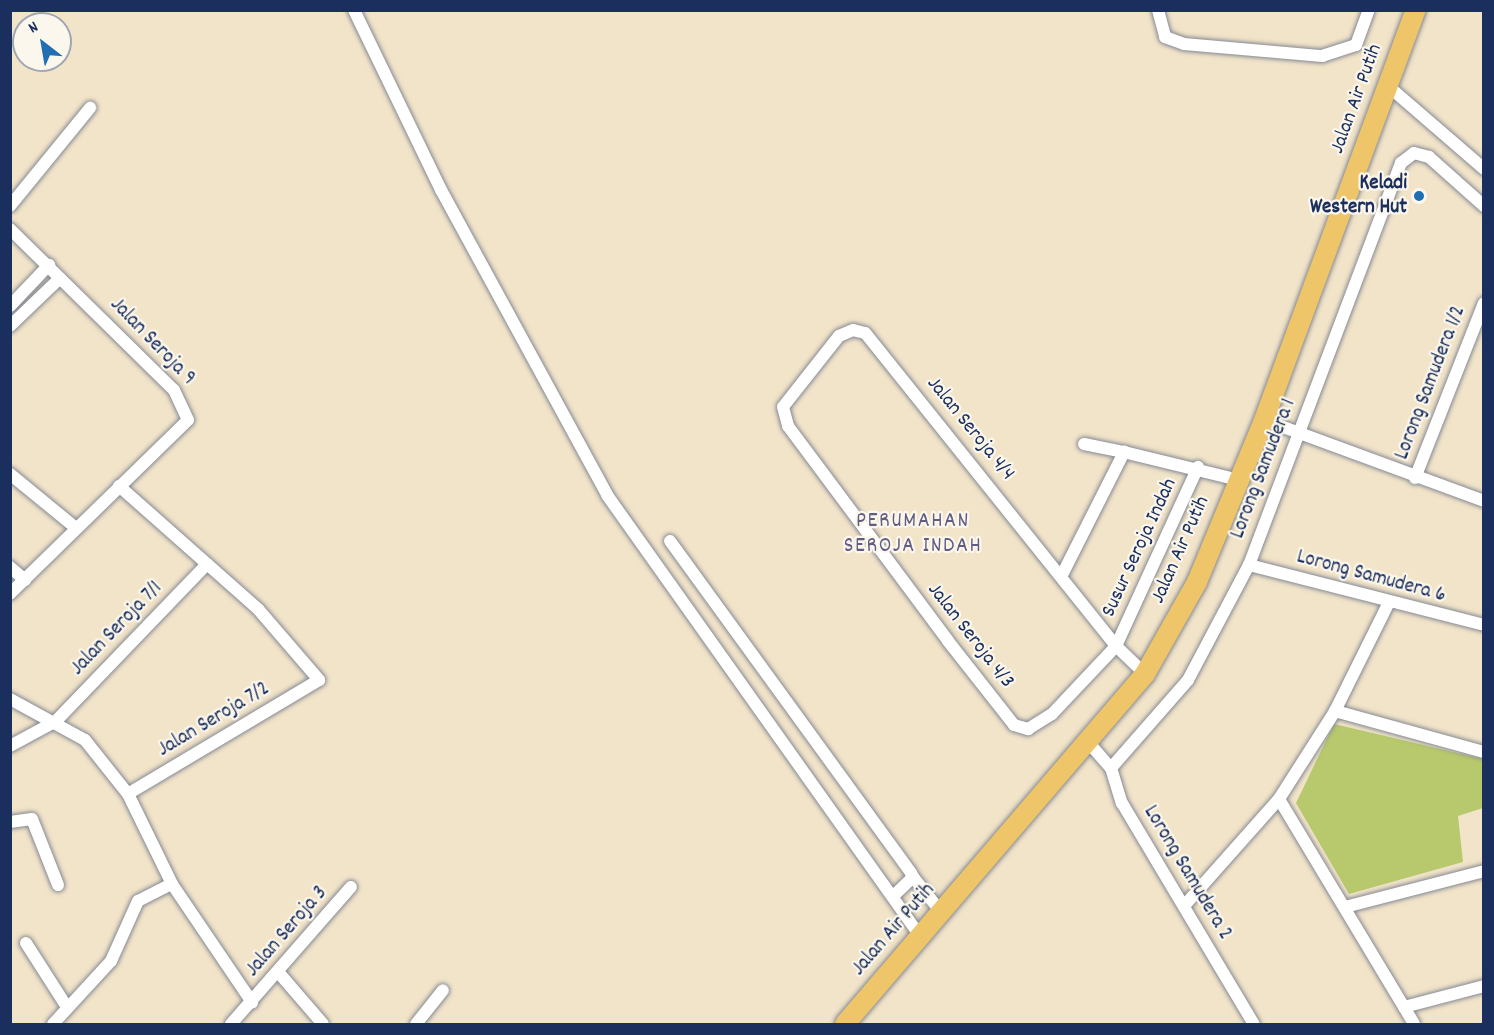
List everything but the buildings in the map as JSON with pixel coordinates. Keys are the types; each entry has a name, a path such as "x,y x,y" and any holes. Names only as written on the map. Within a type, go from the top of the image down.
{"main road":[{"name":"Jalan Air Putih","path":"845,1024 1089,743 1145,674 1197,582 1264,420 1416,10"}],"street":[{"path":"354,10 441,190 607,495 920,936"},
{"path":"1158,10 1165,37 1184,44 1322,56 1356,45 1369,10"},
{"path":"1388,86 1484,169"},
{"path":"10,206 90,108"},
{"name":"Lorong Samudera 1","path":"1111,768 1188,680 1249,565 1406,158 1429,157 1484,206"},
{"name":"Jalan Seroja 9","path":"10,229 188,409 182,431 119,486"},
{"path":"10,306 49,266"},
{"path":"10,326 60,278"},
{"name":"Lorong Samudera 1/2","path":"1415,478 1484,303"},
{"name":"Jalan Seroja 4/4","path":"783,407 839,336 853,330 865,333 1063,573 1116,646 1145,674"},
{"name":"Jalan Seroja 4/3","path":"783,407 788,426 1014,725 1035,728 1116,646"},
{"path":"1264,420 1415,478 1484,501"},
{"path":"1084,444 1198,467 1239,480"},
{"path":"1063,573 1124,452"},
{"name":"Susur Seroja Indah","path":"1116,646 1198,467"},
{"path":"10,474 76,528"},
{"path":"10,594 119,486 207,564"},
{"path":"670,541 913,877 941,912"},
{"name":"Jalan Seroja 7/2","path":"128,794 320,680 279,630 207,564"},
{"name":"Jalan Seroja 7/1","path":"10,746 56,721 207,564"},
{"name":"Lorong Samudera 6","path":"1249,565 1484,625"},
{"path":"10,567 25,580"},
{"path":"1184,906 1280,799 1335,711 1389,602"},
{"path":"10,699 56,721 85,740 128,794 154,841 172,884 252,1002"},
{"path":"1335,711 1484,752"},
{"name":"Lorong Samudera 2","path":"1089,743 1111,768 1122,803 1254,1024"},
{"path":"1280,799 1414,1024"},
{"path":"10,822 32,819 58,885"},
{"path":"1345,907 1484,871"},
{"path":"893,896 913,877"},
{"path":"53,1024 111,961 138,901 172,884"},
{"name":"Jalan Seroja 3","path":"231,1024 279,973 351,887"},
{"path":"26,944 67,1007"},
{"path":"279,973 322,1024"},
{"path":"1404,1006 1484,987"},
{"path":"416,1024 443,990"}],"green space":[{"path":"1334,724 1483,759 1483,808 1458,816 1463,862 1349,894 1296,803"}],"place":[{"name":"Keladi Western Hut","path":"1419,196"}],"district":[{"name":"PERUMAHAN SEROJA INDAH","path":"913,534"}]}
